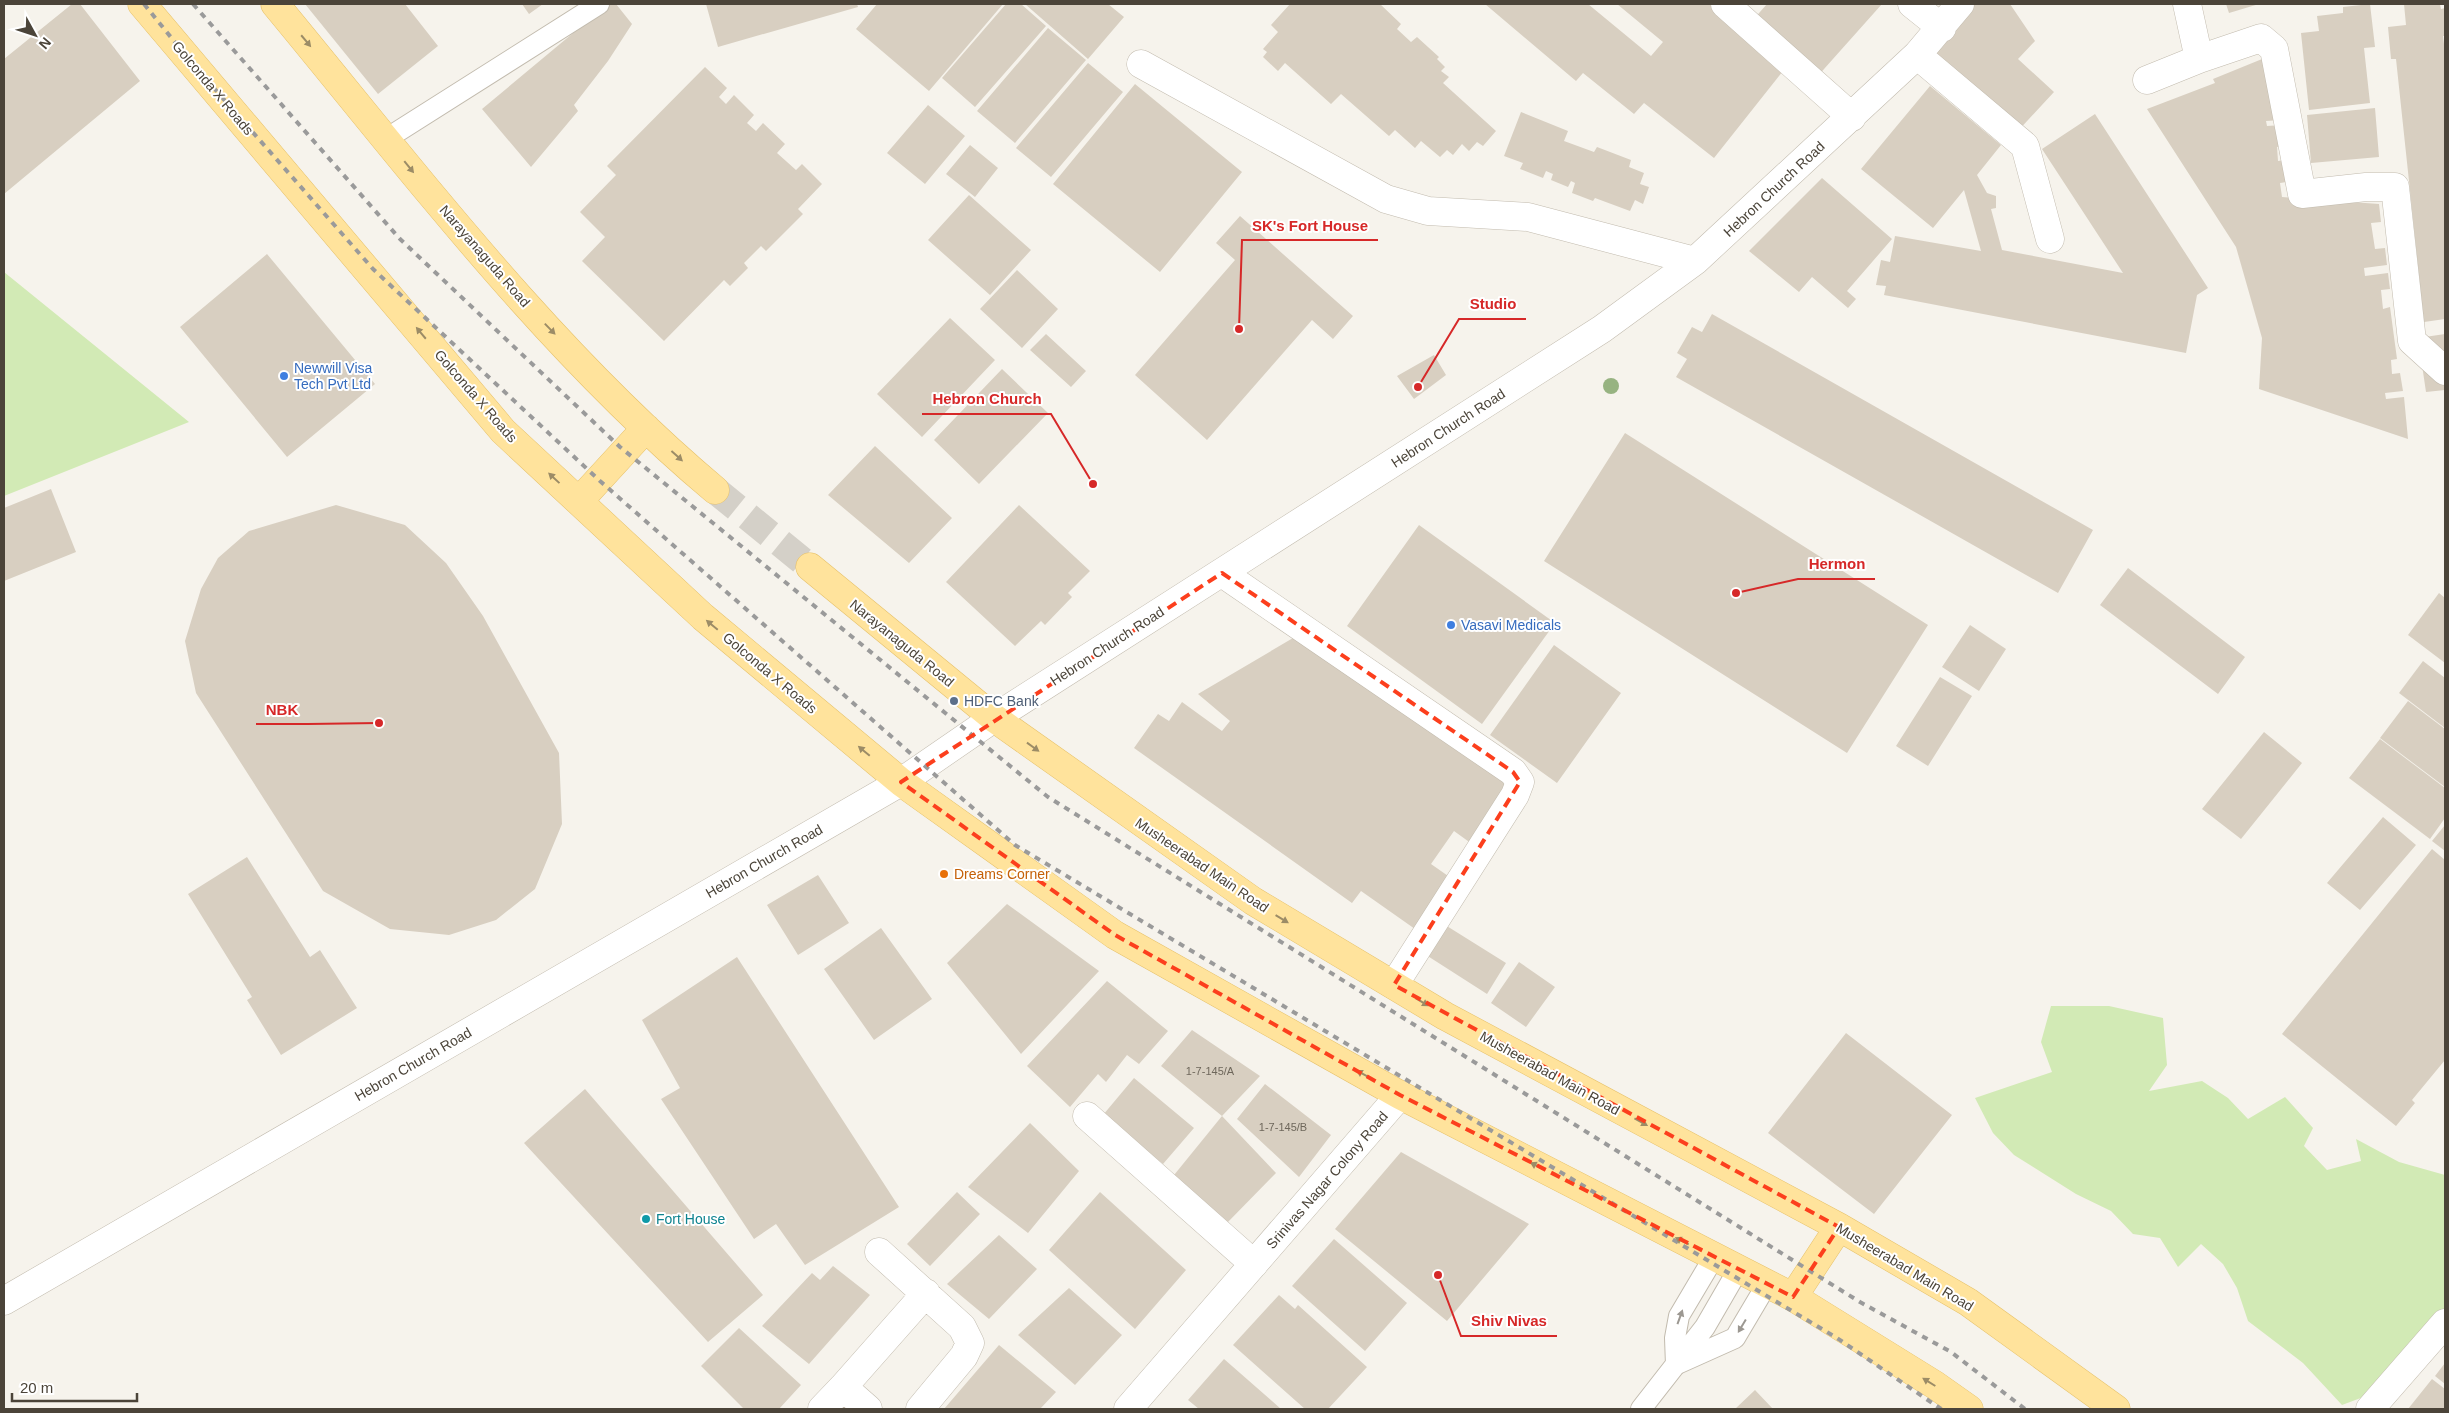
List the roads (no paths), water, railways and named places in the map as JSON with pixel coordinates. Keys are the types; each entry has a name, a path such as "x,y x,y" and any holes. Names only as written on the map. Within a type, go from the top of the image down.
{"main road":[{"name":"Golconda X Roads","path":"142,4 503,431 703,617 901,782"},
{"name":"Narayanaguda Road","path":"275,4 504,282 646,428 715,490"},
{"path":"579,501 646,428"},
{"name":"Narayanaguda Road","path":"810,567 994,718"},
{"name":"Musheerabad Main Road","path":"994,718 1253,902 1445,1016 1839,1227 1968,1302 2116,1409"},
{"path":"901,782 1115,935 1400,1096 1793,1297 1935,1385 1969,1409"},
{"path":"1793,1297 1839,1227"}],"street":[{"path":"1725,4 1852,117"},
{"path":"1912,4 1942,28"},
{"name":"Hebron Church Road","path":"7,1290 901,782 994,718 1602,329 1695,262 1917,55 1942,28 1960,4"},
{"path":"2187,4 2200,59"},
{"path":"2146,80 2262,38 2274,50 2302,194 2366,187 2395,187 2412,341 2445,370"},
{"path":"1917,55 2025,146 2050,239"},
{"path":"1141,64 1386,199 1428,211 1528,217 1695,262"},
{"path":"1222,572 1513,772 1520,782 1515,796 1394,985"},
{"name":"Srinivas Nagar Colony Road","path":"1128,1409 1400,1096"},
{"path":"1087,1116 1254,1264"},
{"path":"879,1252 962,1327 970,1343 964,1356 920,1409"},
{"path":"822,1409 926,1293"},
{"path":"2370,1409 2445,1323"},
{"path":"843,1387 868,1409"}],"lane":[{"path":"386,139 599,4"},
{"path":"1676,1365 1675,1338 1679,1316 1714,1257"},
{"path":"1641,1409 1705,1327 1738,1270"},
{"path":"1676,1365 1735,1338 1767,1284"}],"tunnel":[{"path":"715,490 810,567"}],"railway":[{"path":"144,4 191,62 373,269 600,481 1015,845 1837,1338 1941,1409"},
{"path":"193,4 400,239 620,447 1048,797 1860,1302 1951,1352 2025,1409"}],"place":[{"name":"SK's Fort House","path":"1239,329"},
{"name":"Newwill Visa Tech Pvt Ltd","path":"284,376"},
{"name":"Studio","path":"1418,387"},
{"name":"Hebron Church","path":"1093,484"},
{"name":"Hermon","path":"1736,593"},
{"name":"Vasavi Medicals","path":"1451,625"},
{"name":"HDFC Bank","path":"954,701"},
{"name":"NBK","path":"379,723"},
{"name":"Dreams Corner","path":"944,874"},
{"name":"Fort House","path":"646,1219"},
{"name":"Shiv Nivas","path":"1438,1275"}]}
